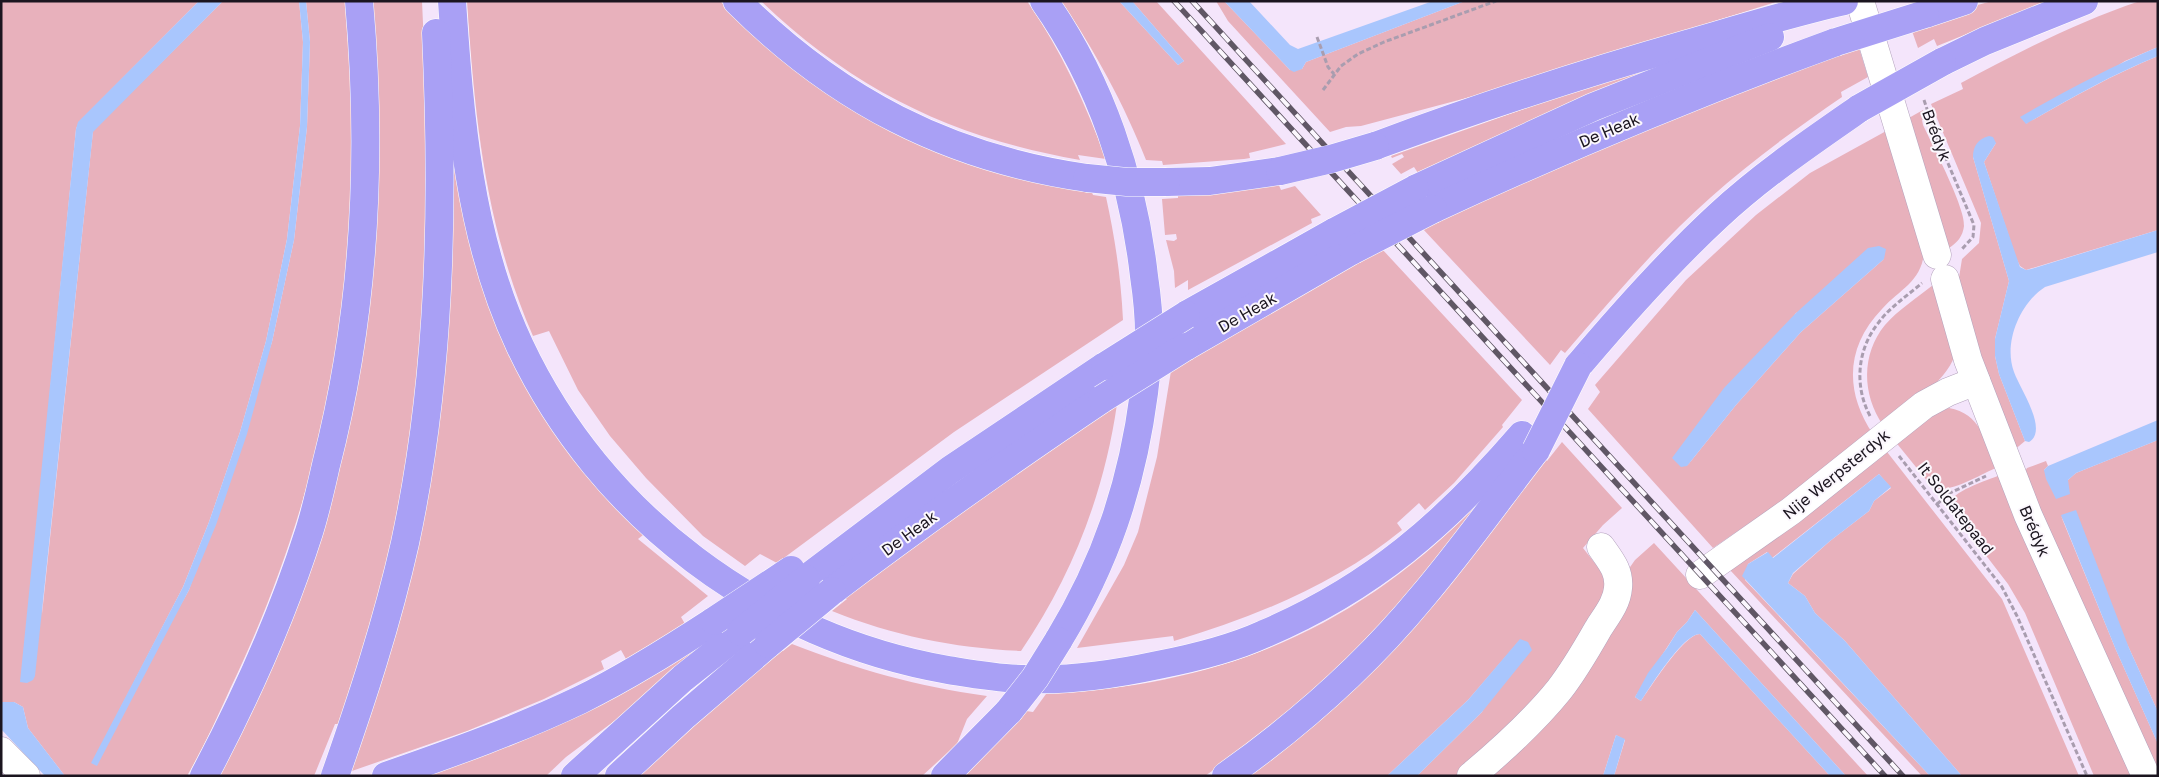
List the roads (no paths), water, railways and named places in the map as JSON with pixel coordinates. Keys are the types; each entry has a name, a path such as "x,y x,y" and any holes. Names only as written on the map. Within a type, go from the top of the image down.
{"highway":[{"path":"204,776 230,727 262,659 289,589 310,530 342,400 358,295 365,196 366,106 359,1"},
{"path":"335,776 383,631 405,542 422,447 434,347 440,248 440,114 435,1"},
{"path":"452,1 466,149 472,191 490,268 520,347 554,406 586,453 613,486 671,542 705,568 755,601 849,644 927,666 1026,680 1088,676 1135,670 1184,660 1222,649 1260,636 1297,619 1339,598 1373,576 1441,522 1496,465 1529,442"},
{"path":"737,1 805,62 880,112 932,136 983,156 1033,169 1087,178 1127,182 1210,181 1280,170 1331,159 1641,56 1785,15 1832,7"},
{"path":"945,776 1009,711 1034,678 1088,590 1109,541 1125,492 1142,412 1149,337 1147,300 1139,240 1120,158 1091,84 1072,46 1044,1"},
{"name":"De Heak","path":"575,776 683,678 740,632 799,574 837,555 950,470 1104,366 1186,315 1344,241 1593,107 1832,7 1859,1"},
{"name":"De Heak","path":"1424,199 1746,75 1836,42 1964,1"},
{"path":"1226,776 1292,726 1338,685 1422,598 1452,560 1578,366 1660,273 1719,215 1777,166 1860,108 1942,62 1994,37 2084,1"},
{"name":"De Heak","path":"619,776 718,686 832,591 954,500 1102,399 1185,348 1344,241"},
{"path":"386,776 486,741 580,700 614,682 714,621 799,574"}],"street":[{"name":"Brédyk","path":"1859,1 1976,381 2009,467 2078,629 2146,776"},
{"name":"Nije Werpsterdyk","path":"1700,575 1791,510 1924,405 1948,392 1976,381"},
{"path":"1471,776 1526,725 1558,690 1579,661 1614,603 1618,589 1618,577 1615,566 1601,547"},
{"path":"1,751 26,776"}],"water":[{"path":"199,1 223,1 93,132 35,676 33,680 27,683 20,682 76,129 78,122"},
{"path":"299,1 306,1 310,42 307,127 294,240 272,342 247,434 216,525 189,590 97,766 91,763 183,587 209,522 240,432 266,341 287,239 300,126 303,42"},
{"path":"1119,1 1132,1 1184,61 1178,65"},
{"path":"1224,1 1249,1 1290,45 1298,49 1433,1 1465,1 1306,62 1302,69 1294,72"},
{"path":"2158,47 2158,56 2107,79 2026,124 2020,117 2088,80"},
{"path":"1989,136 1993,137 1996,143 1984,162 2020,267 2026,270 2031,269 2158,230 2158,252 2045,287 2036,294 2021,313 2012,337 2011,361 2035,419 2036,428 2034,436 2029,442 2025,441 1999,374 1995,356 1995,339 2009,281 1973,157 1977,144"},
{"path":"1879,246 1886,249 1884,259 1801,332 1736,405 1687,466 1681,467 1672,458 1724,388 1796,313 1868,248"},
{"path":"2158,420 2158,440 2076,473 2068,480 2070,494 2056,499 2046,479 2044,470 2048,466"},
{"path":"1879,474 1891,487 1874,501 1869,511 1793,573 1788,583 1805,596 1815,613 1845,641 1962,776 1930,776 1742,576 1748,564 1768,552 1773,558"},
{"path":"2076,510 2129,648 2158,712 2158,744 2116,650 2061,515"},
{"path":"1695,610 1846,776 1830,776 1700,634 1693,636 1676,651 1641,701 1635,697 1648,673"},
{"path":"1520,639 1528,642 1532,650 1482,712 1417,776 1387,776 1468,700"},
{"path":"1,702 14,702 23,707 28,728 65,776 45,776 1,729"},
{"path":"1616,735 1625,739 1614,776 1603,776"}],"railway":[{"path":"1174,1 1885,776"},
{"path":"1192,1 1903,776"}]}
